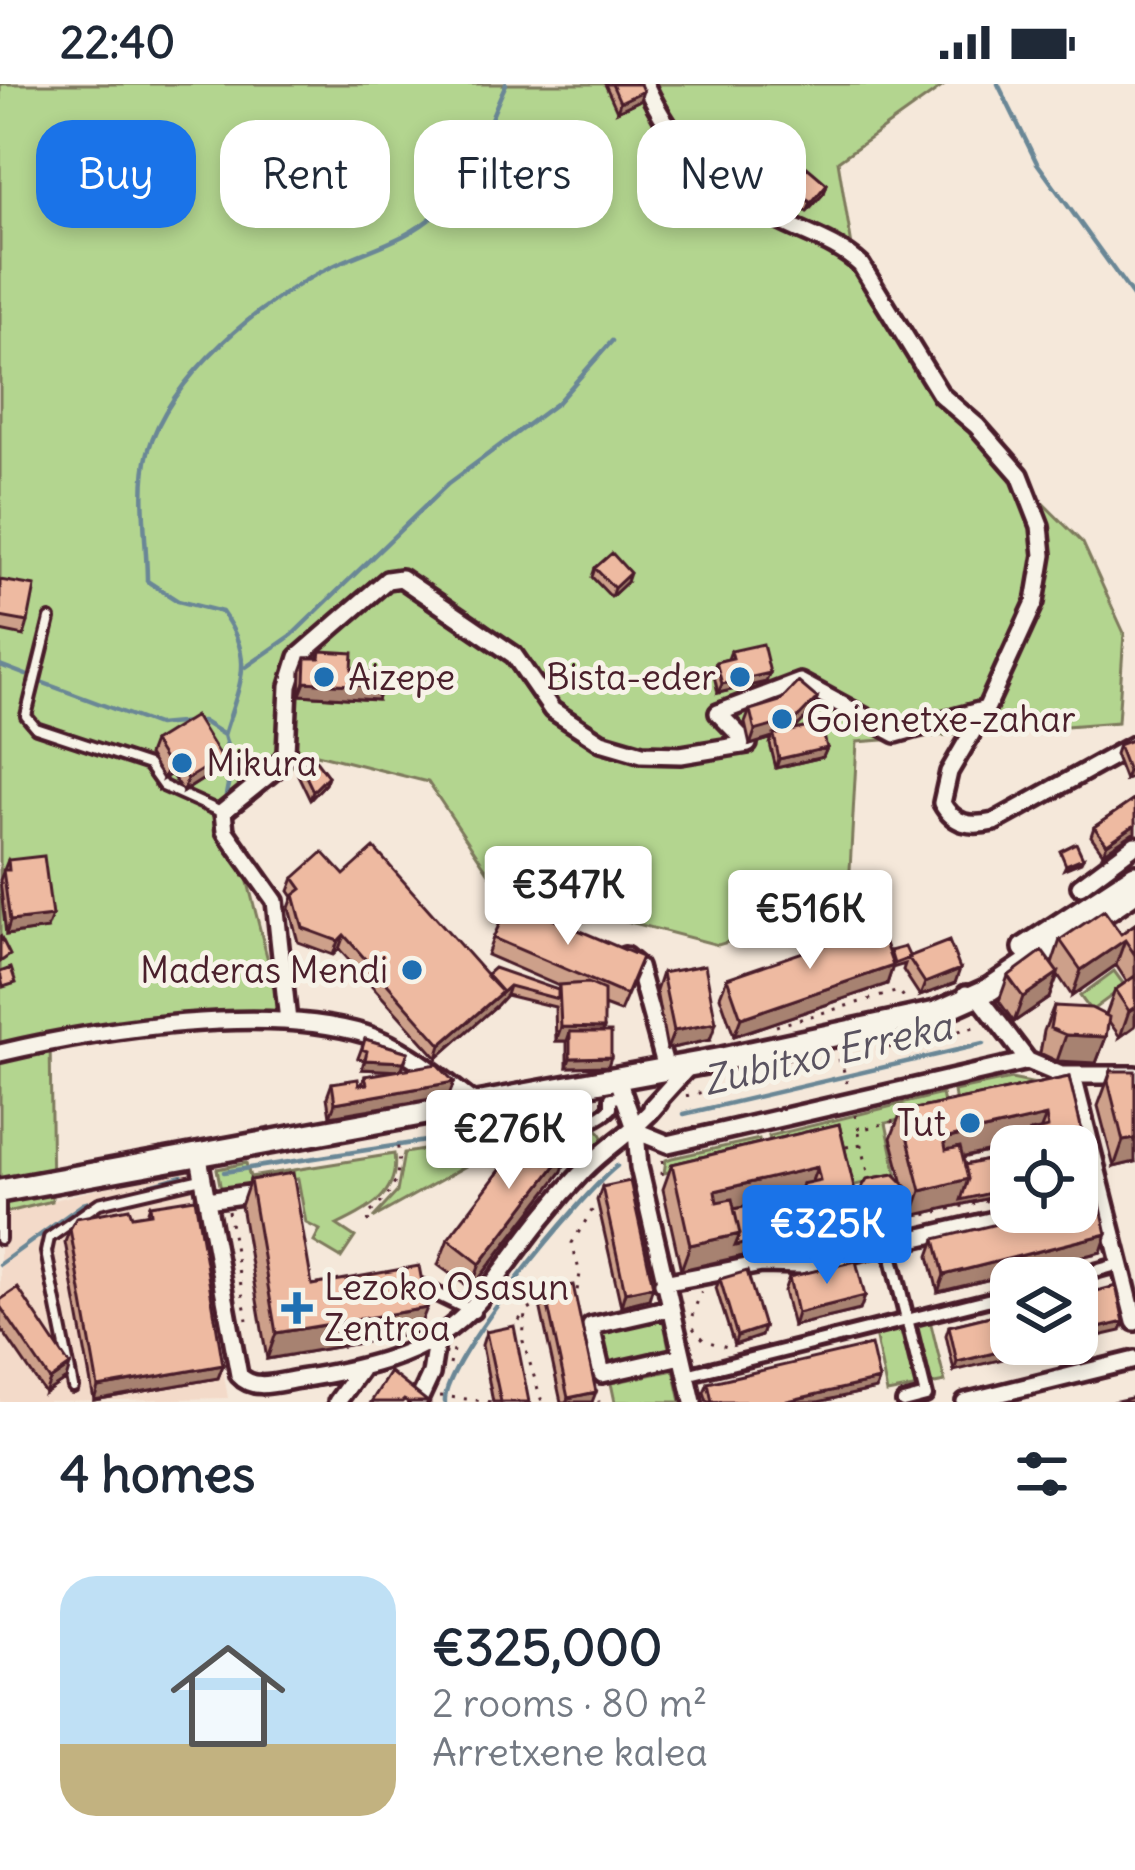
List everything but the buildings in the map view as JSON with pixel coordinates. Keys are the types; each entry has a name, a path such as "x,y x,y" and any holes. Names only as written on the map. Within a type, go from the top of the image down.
{"main road":[{"path":"966,996 1135,876"},
{"path":"0,1191 474,1103 662,1083 691,1064 966,996 1135,892"}],"street":[{"path":"645,84 663,124 688,156 771,216 848,253 861,265 940,394 977,426 1020,475 1040,526 1035,602 944,786 942,803 960,822 994,822 1135,744"},
{"path":"288,1021 275,901 225,831 223,812 276,769 286,753 289,686 298,657 387,580 401,578 514,655 571,728 642,754 698,753 748,744 718,712 800,682 896,734 986,709"},
{"path":"1079,886 1135,845"},
{"path":"198,1152 213,1199 242,1379 253,1385 360,1370 436,1342 474,1312 584,1169 636,1131 662,1083 638,967 604,946"},
{"path":"966,996 1028,1060 1049,1073 1135,1075"},
{"path":"0,1053 127,1030 288,1021 368,1035 441,1073 474,1103"},
{"path":"636,1131 668,1144 1028,1060"},
{"path":"1073,1076 1086,1125"},
{"path":"620,1087 640,1108 662,1083"},
{"path":"620,1087 636,1131 664,1283 693,1402"},
{"path":"546,1139 568,1137 576,1127 602,1118 620,1087"},
{"path":"1098,1173 1135,1322"},
{"path":"213,1199 283,1190"},
{"path":"664,1283 762,1264 802,1265 990,1221"},
{"path":"893,1262 926,1396 902,1402"},
{"path":"1098,1270 1120,1264"},
{"path":"418,1285 474,1312"},
{"path":"686,1375 990,1300"},
{"path":"670,1308 591,1326 602,1374 682,1356"},
{"path":"418,1402 431,1374 436,1342"},
{"path":"965,1402 1135,1360"},
{"path":"337,1402 360,1370"}],"lane":[{"path":"50,620 26,716 36,728 148,765 163,786 223,812"},
{"path":"73,1388 46,1252 49,1238 99,1203 203,1178"},
{"path":"0,1191 0,1239"}],"path":[{"path":"769,1028 899,991 917,1010"},
{"path":"847,1084 841,1062 982,1025 990,1036"},
{"path":"866,1110 854,1113 871,1183"},
{"path":"859,1130 902,1119"},
{"path":"369,1222 367,1215 396,1185 400,1160 395,1136"},
{"path":"838,1149 862,1144"},
{"path":"671,1156 662,1162 662,1175 684,1170"},
{"path":"861,1187 884,1183"},
{"path":"591,1326 581,1329 572,1243 597,1196 608,1194"},
{"path":"213,1199 227,1206 249,1329"},
{"path":"785,1247 990,1200"},
{"path":"849,1217 851,1229"},
{"path":"561,1290 579,1279"},
{"path":"712,1283 697,1297 692,1327 705,1341 737,1348"},
{"path":"506,1338 525,1312 543,1301"},
{"path":"525,1312 523,1341 542,1402"},
{"path":"442,1378 460,1334"},
{"path":"435,1394 493,1402 480,1344 493,1341"}],"shaded area":[{"path":"187,1166 228,1398 0,1402 0,1214"}],"green space":[{"path":"0,84 946,84 838,161 854,259 953,414 1083,543 1124,633 1118,722 857,742 848,906 718,945 499,888 428,782 309,752 231,816 284,1023 50,1037 52,1201 0,1214"},
{"path":"1114,971 1125,986 1091,1011 1080,996"},
{"path":"1011,1079 1036,1084 956,1105 954,1091"},
{"path":"942,1094 945,1108 886,1123 897,1176 846,1187 772,1148 769,1136"},
{"path":"588,1127 599,1132 604,1143 599,1154 588,1159 577,1154 572,1143 577,1132"},
{"path":"523,1134 373,1218 397,1192 404,1153"},
{"path":"759,1139 761,1150 664,1173 666,1160"},
{"path":"394,1154 392,1180 380,1199 337,1225 355,1237 341,1258 314,1242 320,1230 306,1223 298,1179 221,1190 217,1169 246,1163 250,1177"},
{"path":"662,1312 670,1354 605,1369 595,1328"},
{"path":"929,1316 945,1382 887,1393 874,1329"},
{"path":"674,1370 681,1402 615,1402 611,1383"}],"waterway":[{"path":"224,735 242,672 233,629 222,612 178,601 147,581 144,483 148,452 159,424 197,369 249,320 304,281 400,238 437,213 460,186 506,84"},
{"path":"998,84 1037,163 1135,299"},
{"path":"246,667 292,635 448,484 557,403 612,341"},
{"path":"0,665 26,675"},
{"path":"41,682 157,725 202,721 224,735 232,764 226,795"},
{"name":"Zubitxo Erreka","path":"684,1114 983,1044"},
{"path":"224,1172 555,1121"},
{"name":"Zubitxo Erreka","path":"445,1402 450,1382 488,1318 546,1243 617,1166"},
{"path":"0,1264 83,1204 182,1176"}],"place":[{"name":"Aizepe","path":"324,677"},
{"name":"Bista-eder","path":"740,677"},
{"name":"Goienetxe-zahar","path":"782,719"},
{"name":"Mikura","path":"182,763"},
{"name":"Maderas Mendi","path":"412,970"},
{"name":"Tut","path":"970,1123"},
{"name":"Lezoko Osasun Zentroa","path":"297,1308"}]}
